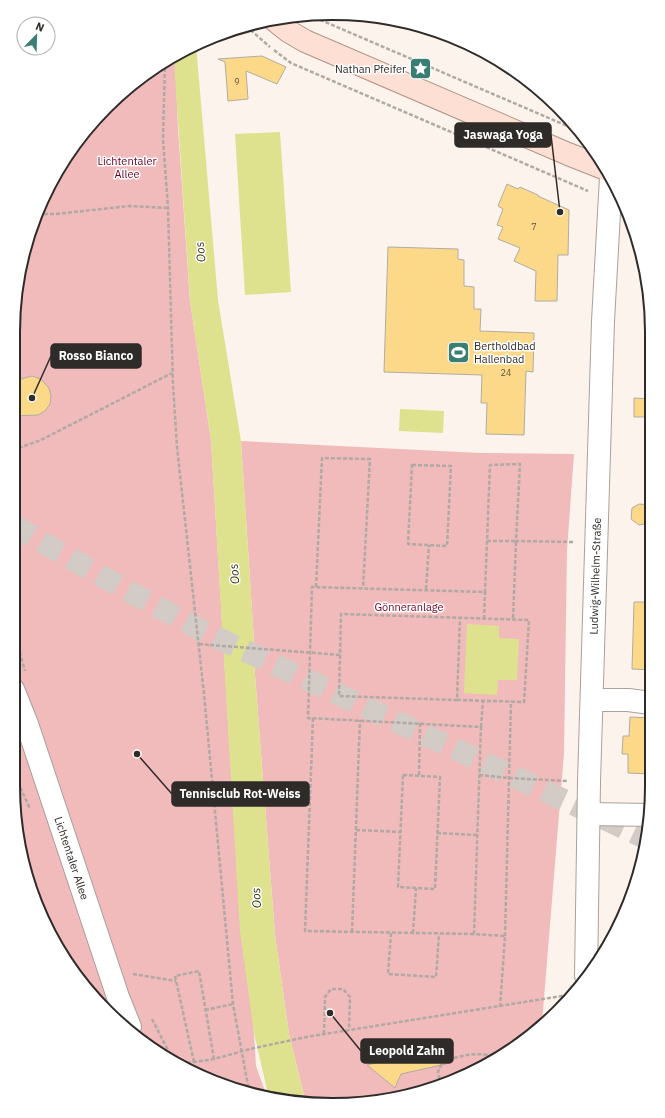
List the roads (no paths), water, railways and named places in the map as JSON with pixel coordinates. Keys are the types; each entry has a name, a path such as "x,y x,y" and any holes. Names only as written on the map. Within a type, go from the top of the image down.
{"main road":[{"path":"280,25 305,41 596,165"}],"street":[{"name":"Ludwig-Wilhelm-Straße","path":"586,967 589,782 598,542 603,321 610,189"},
{"path":"592,700 628,700 645,702"},
{"name":"Lichtentaler Allee","path":"20,706 115,989 128,1021"},
{"path":"589,814 643,815"}],"water":[{"name":"Oos","path":"197,51 218,300 241,441 254,641 254,662 275,935 289,1034 304,1096 267,1091 254,1033 240,931 211,440 190,301 175,63"},
{"path":"280,132 291,292 245,295 235,134"},
{"path":"400,409 444,411 443,433 399,431"},
{"path":"467,624 499,626 499,638 519,639 517,680 498,680 497,695 464,693"}],"tunnel":[{"path":"20,529 126,590 201,630 641,836"}],"place":[{"name":"Nathan Pfeifer","path":"421,69"},
{"name":"Jaswaga Yoga","path":"560,212"},
{"name":"Bertholdbad Hallenbad","path":"459,352"},
{"name":"Rosso Bianco","path":"32,398"},
{"name":"Tennisclub Rot-Weiss","path":"137,754"},
{"name":"Leopold Zahn","path":"330,1013"}],"park label":[{"name":"Gönneranlage","path":"409,607"}]}
